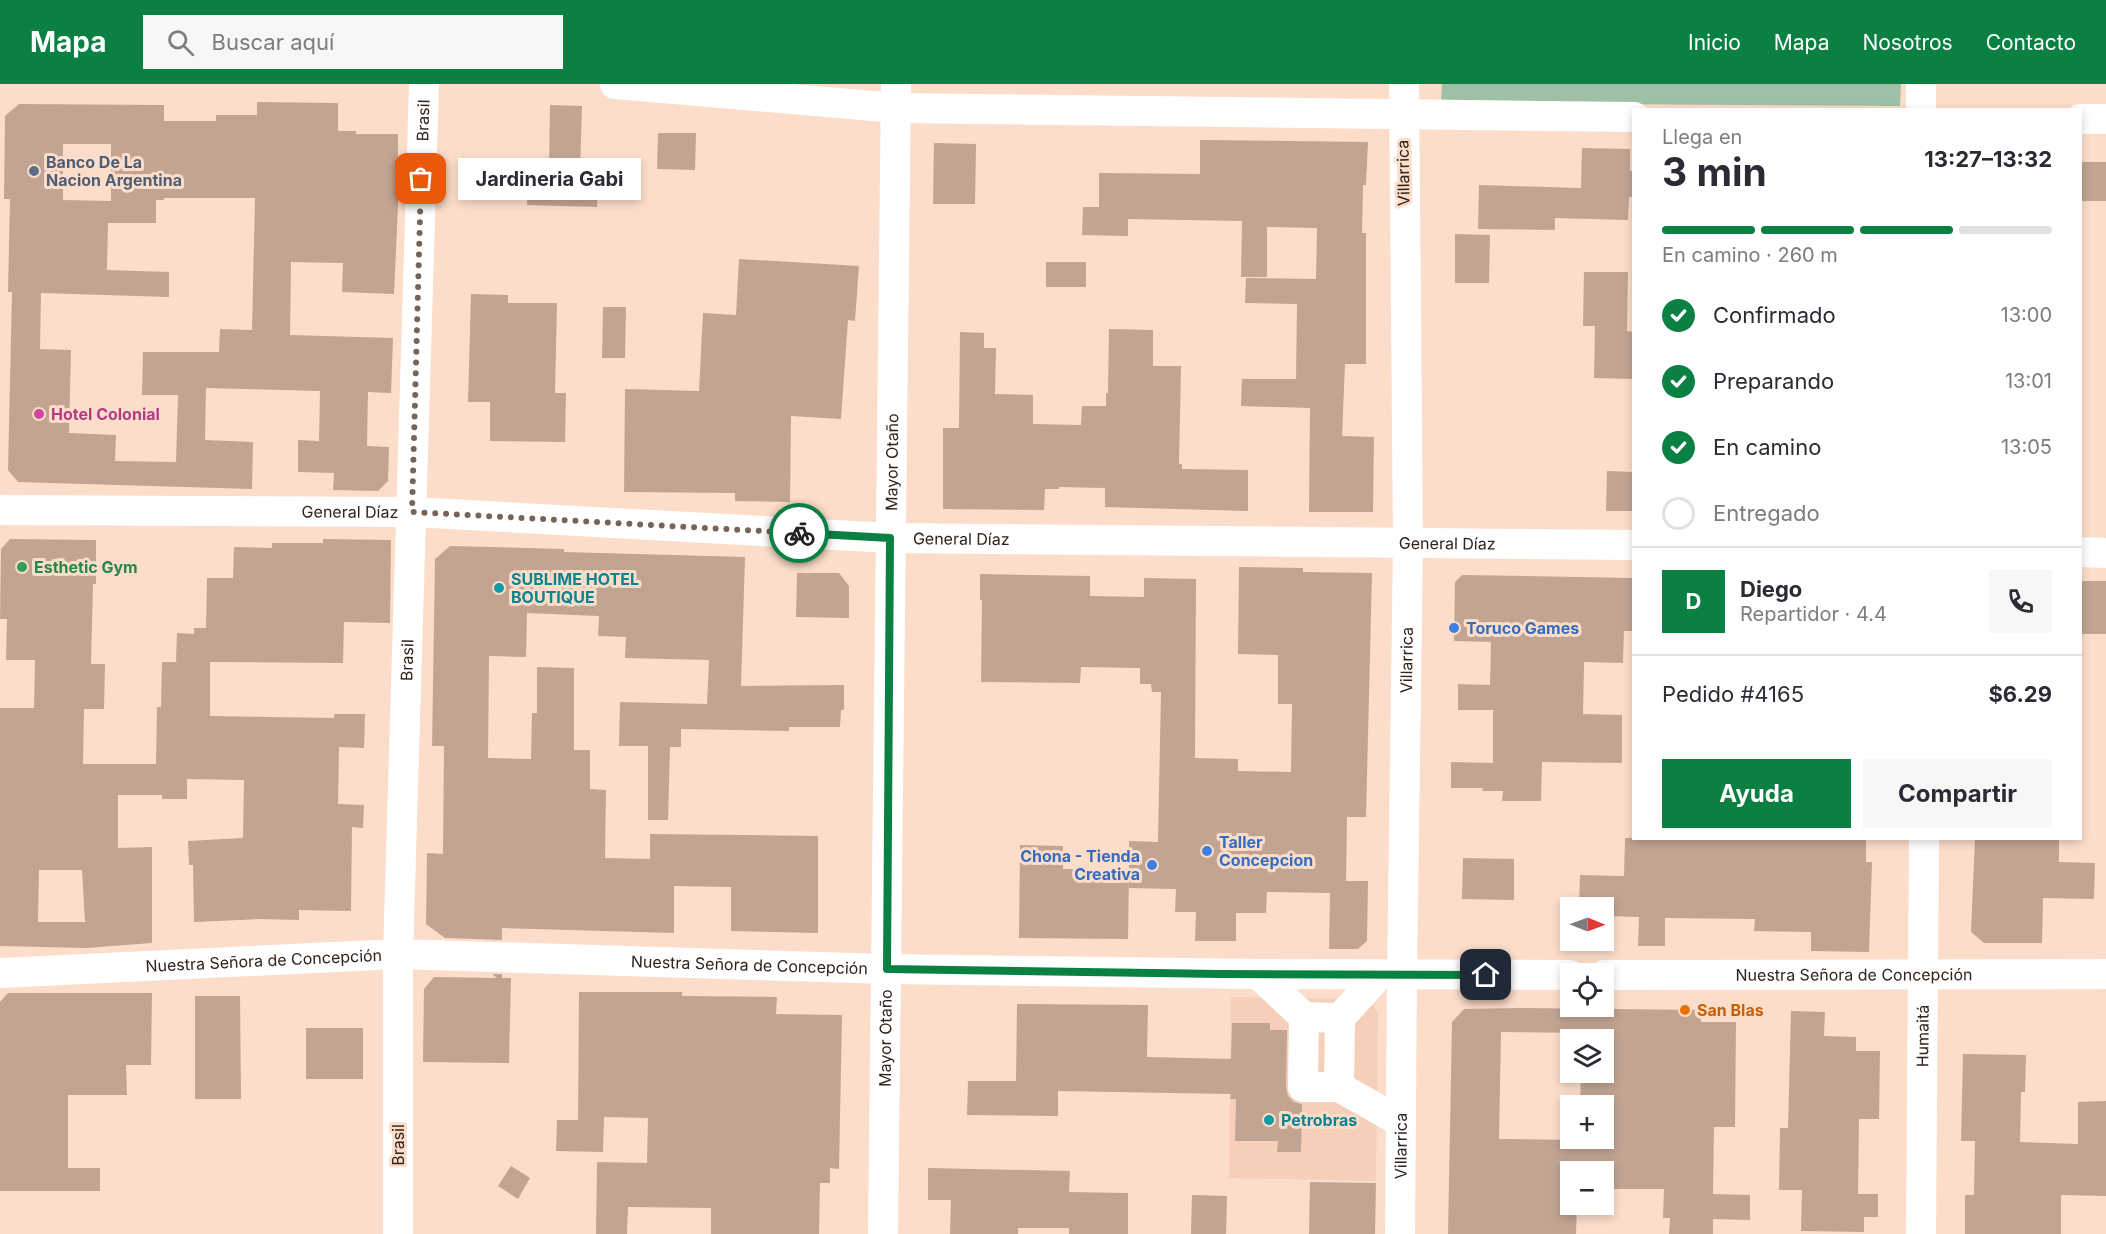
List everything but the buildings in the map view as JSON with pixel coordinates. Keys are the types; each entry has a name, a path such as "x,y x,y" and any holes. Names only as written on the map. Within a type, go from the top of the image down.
{"street":[{"name":"Brasil","path":"398,1234 398,954 424,84"},
{"path":"615,84 1402,114 1632,117"},
{"name":"Villarrica","path":"1400,1234 1401,1122 1390,975 1408,543 1402,114 1404,84"},
{"path":"1921,84 1921,108"},
{"name":"Mayor Otaño","path":"883,1234 896,96"},
{"path":"2082,119 2106,119"},
{"name":"General Díaz","path":"0,510 412,512 890,538 1632,545"},
{"path":"2082,552 2106,553"},
{"name":"Humaitá","path":"1921,1234 1924,840"},
{"name":"Nuestra Señora de Concepción","path":"0,973 398,954 887,969 1560,975"},
{"path":"1258,974 1304,1017 1340,1018 1390,975"},
{"name":"Nuestra Señora de Concepción","path":"1614,975 2106,974"},
{"path":"1304,1017 1303,1087 1339,1087 1401,1122"},
{"path":"1339,1087 1340,1018"}],"shaded area":[{"name":"Petrobras","path":"1231,997 1362,999 1373,1004 1378,1013 1376,1181 1229,1178"}],"green space":[{"path":"1442,84 1901,84 1900,106 1441,103"}],"way so far":[{"path":"421,179 412,512 799,533"}],"place":[{"name":"Banco De La Nacion Argentina","path":"34,171"},
{"name":"Jardineria Gabi","path":"421,179"},
{"name":"Hotel Colonial","path":"39,414"},
{"name":"Esthetic Gym","path":"22,567"},
{"name":"SUBLIME HOTEL BOUTIQUE","path":"499,588"},
{"name":"Toruco Games","path":"1454,628"},
{"name":"Taller Concepcion","path":"1207,851"},
{"name":"Chona - Tienda Creativa","path":"1152,865"},
{"name":"San Blas","path":"1685,1010"},
{"name":"Petrobras","path":"1269,1120"}],"route":[{"path":"799,533 890,538 887,969 1486,975"}]}
